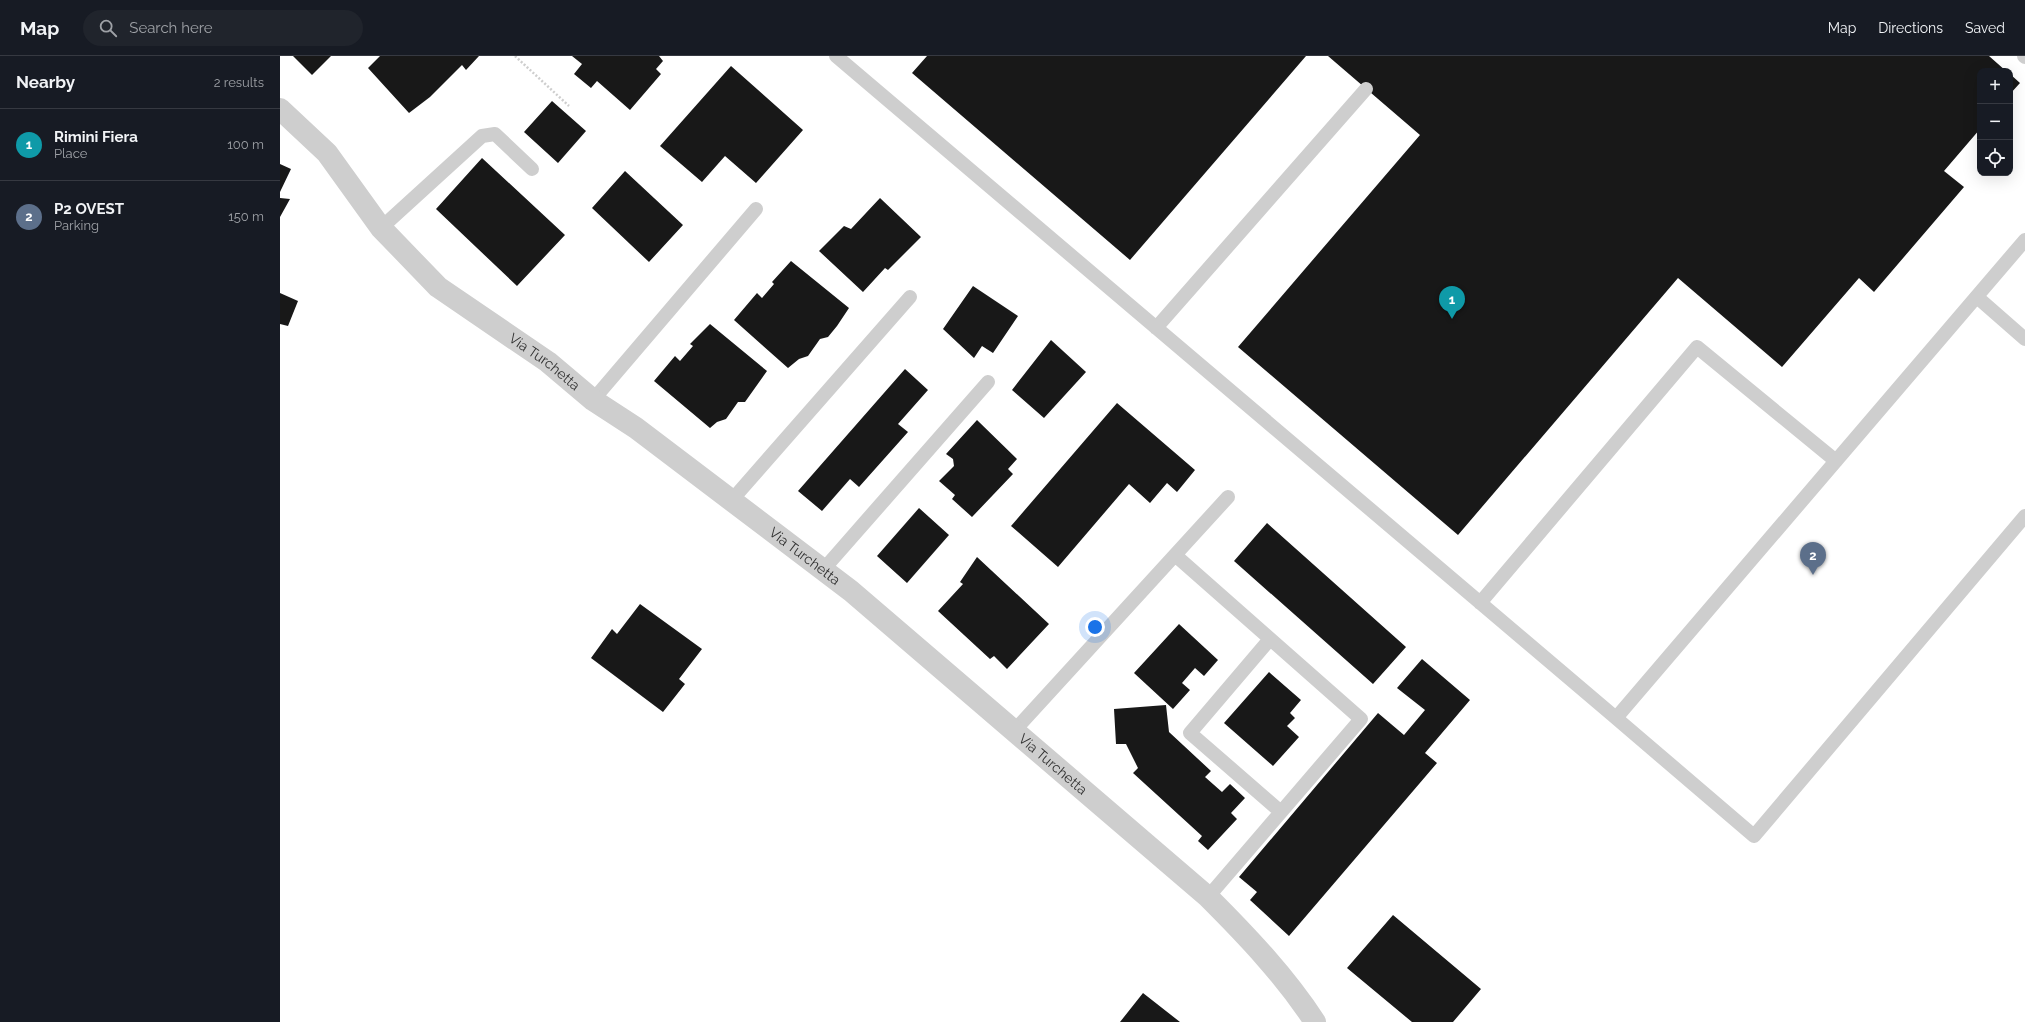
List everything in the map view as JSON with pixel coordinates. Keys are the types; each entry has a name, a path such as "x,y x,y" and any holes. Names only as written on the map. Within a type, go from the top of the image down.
{"street":[{"name":"Via Turchetta","path":"280,109 327,153 381,228 438,287 548,362 593,400 636,428 851,591 1208,897 1251,940 1301,1000 1315,1022"}],"lane":[{"path":"842,58 1156,328 1754,836 2025,516"},
{"path":"1156,328 1366,89"},
{"path":"381,228 482,136 495,134 532,169"},
{"path":"593,400 756,209"},
{"path":"1616,718 2025,240"},
{"path":"1977,297 2025,339"},
{"path":"731,501 910,298"},
{"path":"1480,603 1697,347 1836,461"},
{"path":"823,570 988,382"},
{"path":"1014,731 1228,497"},
{"path":"1175,555 1361,719 1208,897"},
{"path":"1270,639 1190,733 1281,812"}],"path":[{"path":"515,56 569,106"}],"building":[{"path":"293,56 331,56 312,75"},
{"path":"380,56 479,56 466,70 462,65 430,97 409,113 368,68"},
{"path":"572,56 659,56 663,61 656,69 661,74 630,110 597,81 591,88 574,74 582,64"},
{"path":"927,56 1306,56 1130,260 912,73"},
{"path":"1328,56 1989,56 2003,68 1977,68 1977,132 1944,171 1964,187 1874,292 1859,278 1782,367 1678,278 1458,535 1238,347 1420,135"},
{"path":"731,66 803,130 756,183 725,156 702,182 660,146"},
{"path":"2013,77 2020,83 2013,91"},
{"path":"552,101 586,131 558,163 524,132"},
{"path":"482,158 565,235 517,286 436,209"},
{"path":"280,164 291,169 280,192"},
{"path":"625,171 683,225 649,262 592,208"},
{"path":"280,198 290,199 280,217"},
{"path":"880,198 921,237 888,270 885,268 863,292 819,251 844,226 851,229"},
{"path":"791,261 849,308 828,337 820,339 808,356 799,359 788,368 734,320 757,293 762,298 774,284 772,282"},
{"path":"973,286 1018,316 993,353 982,346 974,358 943,329"},
{"path":"280,293 298,301 288,326 280,324"},
{"path":"710,324 767,371 745,402 738,402 726,419 717,422 710,428 654,381 675,356 680,361 693,346 690,344"},
{"path":"1051,340 1086,372 1044,418 1012,390"},
{"path":"905,369 928,390 898,424 908,432 859,487 850,479 822,511 798,491"},
{"path":"1117,403 1195,470 1177,492 1167,483 1150,503 1129,484 1058,567 1011,526"},
{"path":"977,420 1017,459 1008,469 1013,474 972,517 952,499 955,495 939,481 954,466 953,459 946,454"},
{"path":"919,508 949,535 907,583 877,556"},
{"path":"1267,523 1406,647 1373,684 1234,561"},
{"path":"977,557 1049,624 1007,669 994,656 990,659 938,611 963,584 960,582"},
{"path":"640,604 702,649 679,679 685,684 663,712 591,658 612,629 617,634"},
{"path":"1179,624 1218,660 1204,676 1195,668 1182,683 1190,690 1173,709 1134,673"},
{"path":"1422,659 1470,700 1425,753 1437,763 1289,936 1250,900 1257,892 1239,877 1378,713 1404,735 1425,710 1397,688"},
{"path":"1269,672 1301,700 1290,713 1295,718 1287,726 1299,737 1273,766 1224,723"},
{"path":"1166,705 1169,732 1211,771 1205,777 1222,792 1230,784 1245,798 1231,813 1237,819 1208,850 1198,841 1202,836 1133,773 1138,768 1126,744 1116,744 1114,709"},
{"path":"1393,915 1481,989 1453,1022 1412,1022 1347,968"},
{"path":"1143,993 1180,1022 1120,1022"}],"place":[{"name":"Rimini Fiera","path":"1452,319"},
{"name":"P2 OVEST","path":"1813,575"}]}
